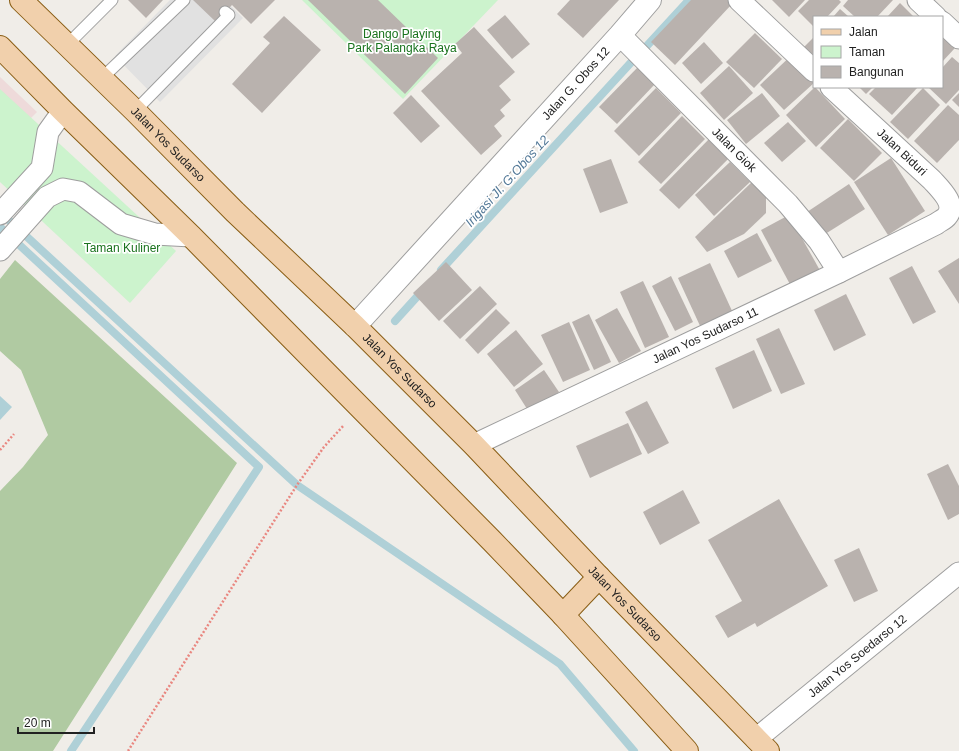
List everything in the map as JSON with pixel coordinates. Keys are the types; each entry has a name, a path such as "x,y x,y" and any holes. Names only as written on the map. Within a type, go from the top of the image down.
{"main road":[{"name":"Jalan Yos Sudarso","path":"21,0 135,111 235,212 355,326 474,445 599,577 762,745"},
{"path":"0,47 191,236 492,541 564,615 687,751"},
{"path":"564,615 599,577"}],"street":[{"name":"Jalan G. Obos 12","path":"355,326 620,35 650,0"},
{"path":"739,0 813,70"},
{"path":"918,0 935,16"},
{"path":"943,23 959,38"},
{"name":"Jalan Giok","path":"620,35 788,204 819,241 839,272"},
{"name":"Jalan Biduri","path":"832,88 932,180 945,195 949,206 948,214 936,224"},
{"path":"0,214 42,168 48,132 63,111"},
{"path":"0,250 47,197 63,189 79,192 121,224 155,234 191,236"},
{"name":"Jalan Yos Sudarso 11","path":"474,445 839,272 936,224"},
{"name":"Jalan Yos Soedarso 12","path":"762,745 959,573"}],"lane":[{"path":"67,45 112,0"},
{"path":"101,79 184,0"},
{"path":"135,111 229,15 226,12"}],"path":[{"path":"128,751 296,485 324,447 360,407"},
{"path":"0,450 14,434"}],"shaded area":[{"path":"170,0 225,0 243,18 160,102 115,56"},
{"path":"0,77 37,112 0,149"}],"green space":[{"name":"Dango Playing Park Palangka Raya","path":"302,0 498,0 403,99"},
{"name":"Taman Kuliner","path":"0,89 176,251 130,303 0,182"},
{"path":"15,260 237,463 53,751 0,751 0,491 23,467 48,435 21,370 0,351 0,279"}],"water":[{"path":"0,396 12,407 0,420"}],"building":[{"path":"128,0 163,0 146,18"},
{"path":"193,0 275,0 251,24 232,5 216,22"},
{"path":"308,0 378,0 438,58 405,94"},
{"path":"570,0 619,0 583,38 557,14"},
{"path":"691,0 728,0 732,4 675,65 651,42"},
{"path":"772,0 805,0 789,17"},
{"path":"809,0 839,0 841,2 828,16 813,16 813,26 798,11"},
{"path":"848,0 893,0 878,16 854,16 843,6"},
{"path":"900,3 913,16 888,16"},
{"path":"840,9 848,16 834,16"},
{"path":"505,15 530,44 512,59 487,30"},
{"path":"284,16 321,50 262,113 232,84 270,43 263,37"},
{"path":"474,27 515,72 499,86 511,100 500,110 505,116 494,126 502,136 481,155 421,91 462,53 455,44"},
{"path":"755,33 782,59 754,88 726,62"},
{"path":"943,36 955,48 943,61"},
{"path":"813,38 813,55 804,47"},
{"path":"704,42 723,63 701,84 682,63"},
{"path":"794,53 813,74 813,84 784,110 760,85"},
{"path":"952,57 959,63 959,90 946,104 929,88 943,88 943,67"},
{"path":"729,66 753,93 724,120 700,93"},
{"path":"638,67 655,84 617,124 599,107"},
{"path":"656,88 681,113 639,156 614,131"},
{"path":"814,88 816,88 845,119 816,147 786,115"},
{"path":"860,88 872,88 866,94"},
{"path":"875,88 917,88 892,115 869,94"},
{"path":"923,88 940,105 908,139 890,122"},
{"path":"762,93 780,116 746,144 727,120"},
{"path":"959,93 959,107 952,100"},
{"path":"411,95 440,126 421,143 393,113"},
{"path":"948,105 959,115 959,140 937,163 914,141"},
{"path":"682,116 705,139 661,184 638,162"},
{"path":"848,119 882,153 854,181 820,148"},
{"path":"788,122 806,141 782,162 764,143"},
{"path":"711,137 731,156 679,209 659,190"},
{"path":"891,158 925,211 888,235 854,182"},
{"path":"611,159 628,203 600,213 583,169"},
{"path":"730,162 750,182 714,216 695,195"},
{"path":"753,181 766,193 766,213 744,234 707,252 695,237"},
{"path":"849,184 865,209 822,236 807,212"},
{"path":"789,215 822,274 793,290 761,230"},
{"path":"757,233 772,261 738,278 724,251"},
{"path":"959,258 959,304 938,271"},
{"path":"446,262 472,290 439,321 413,293"},
{"path":"710,263 733,313 701,328 678,278"},
{"path":"912,266 936,312 913,324 889,278"},
{"path":"671,276 693,322 675,331 652,286"},
{"path":"643,281 669,337 645,348 620,292"},
{"path":"480,286 497,304 460,339 443,321"},
{"path":"846,294 866,335 834,351 814,310"},
{"path":"617,308 641,351 619,363 595,320"},
{"path":"496,309 510,323 478,354 465,340"},
{"path":"589,314 611,362 594,370 572,322"},
{"path":"569,322 590,370 563,382 541,335"},
{"path":"779,328 805,384 781,394 756,339"},
{"path":"516,330 543,364 514,387 487,354"},
{"path":"754,350 772,391 733,409 715,368"},
{"path":"544,370 559,392 529,412 515,390"},
{"path":"647,401 669,443 648,454 625,412"},
{"path":"628,423 642,454 590,478 576,446"},
{"path":"948,464 959,486 959,514 948,520 927,474"},
{"path":"683,490 700,523 660,545 643,512"},
{"path":"779,499 828,586 757,627 755,623 728,638 715,616 742,601 708,540"},
{"path":"859,548 878,591 854,602 834,560"}],"waterway":[{"name":"Irigasi Jl. G.Obos 12","path":"644,49 689,0"},
{"name":"Irigasi Jl. G.Obos 12","path":"441,270 636,57"},
{"path":"1,213 297,485 560,664 634,751"},
{"path":"0,227 259,467 71,751"},
{"name":"Irigasi Jl. G.Obos 12","path":"395,321 424,289"}]}
